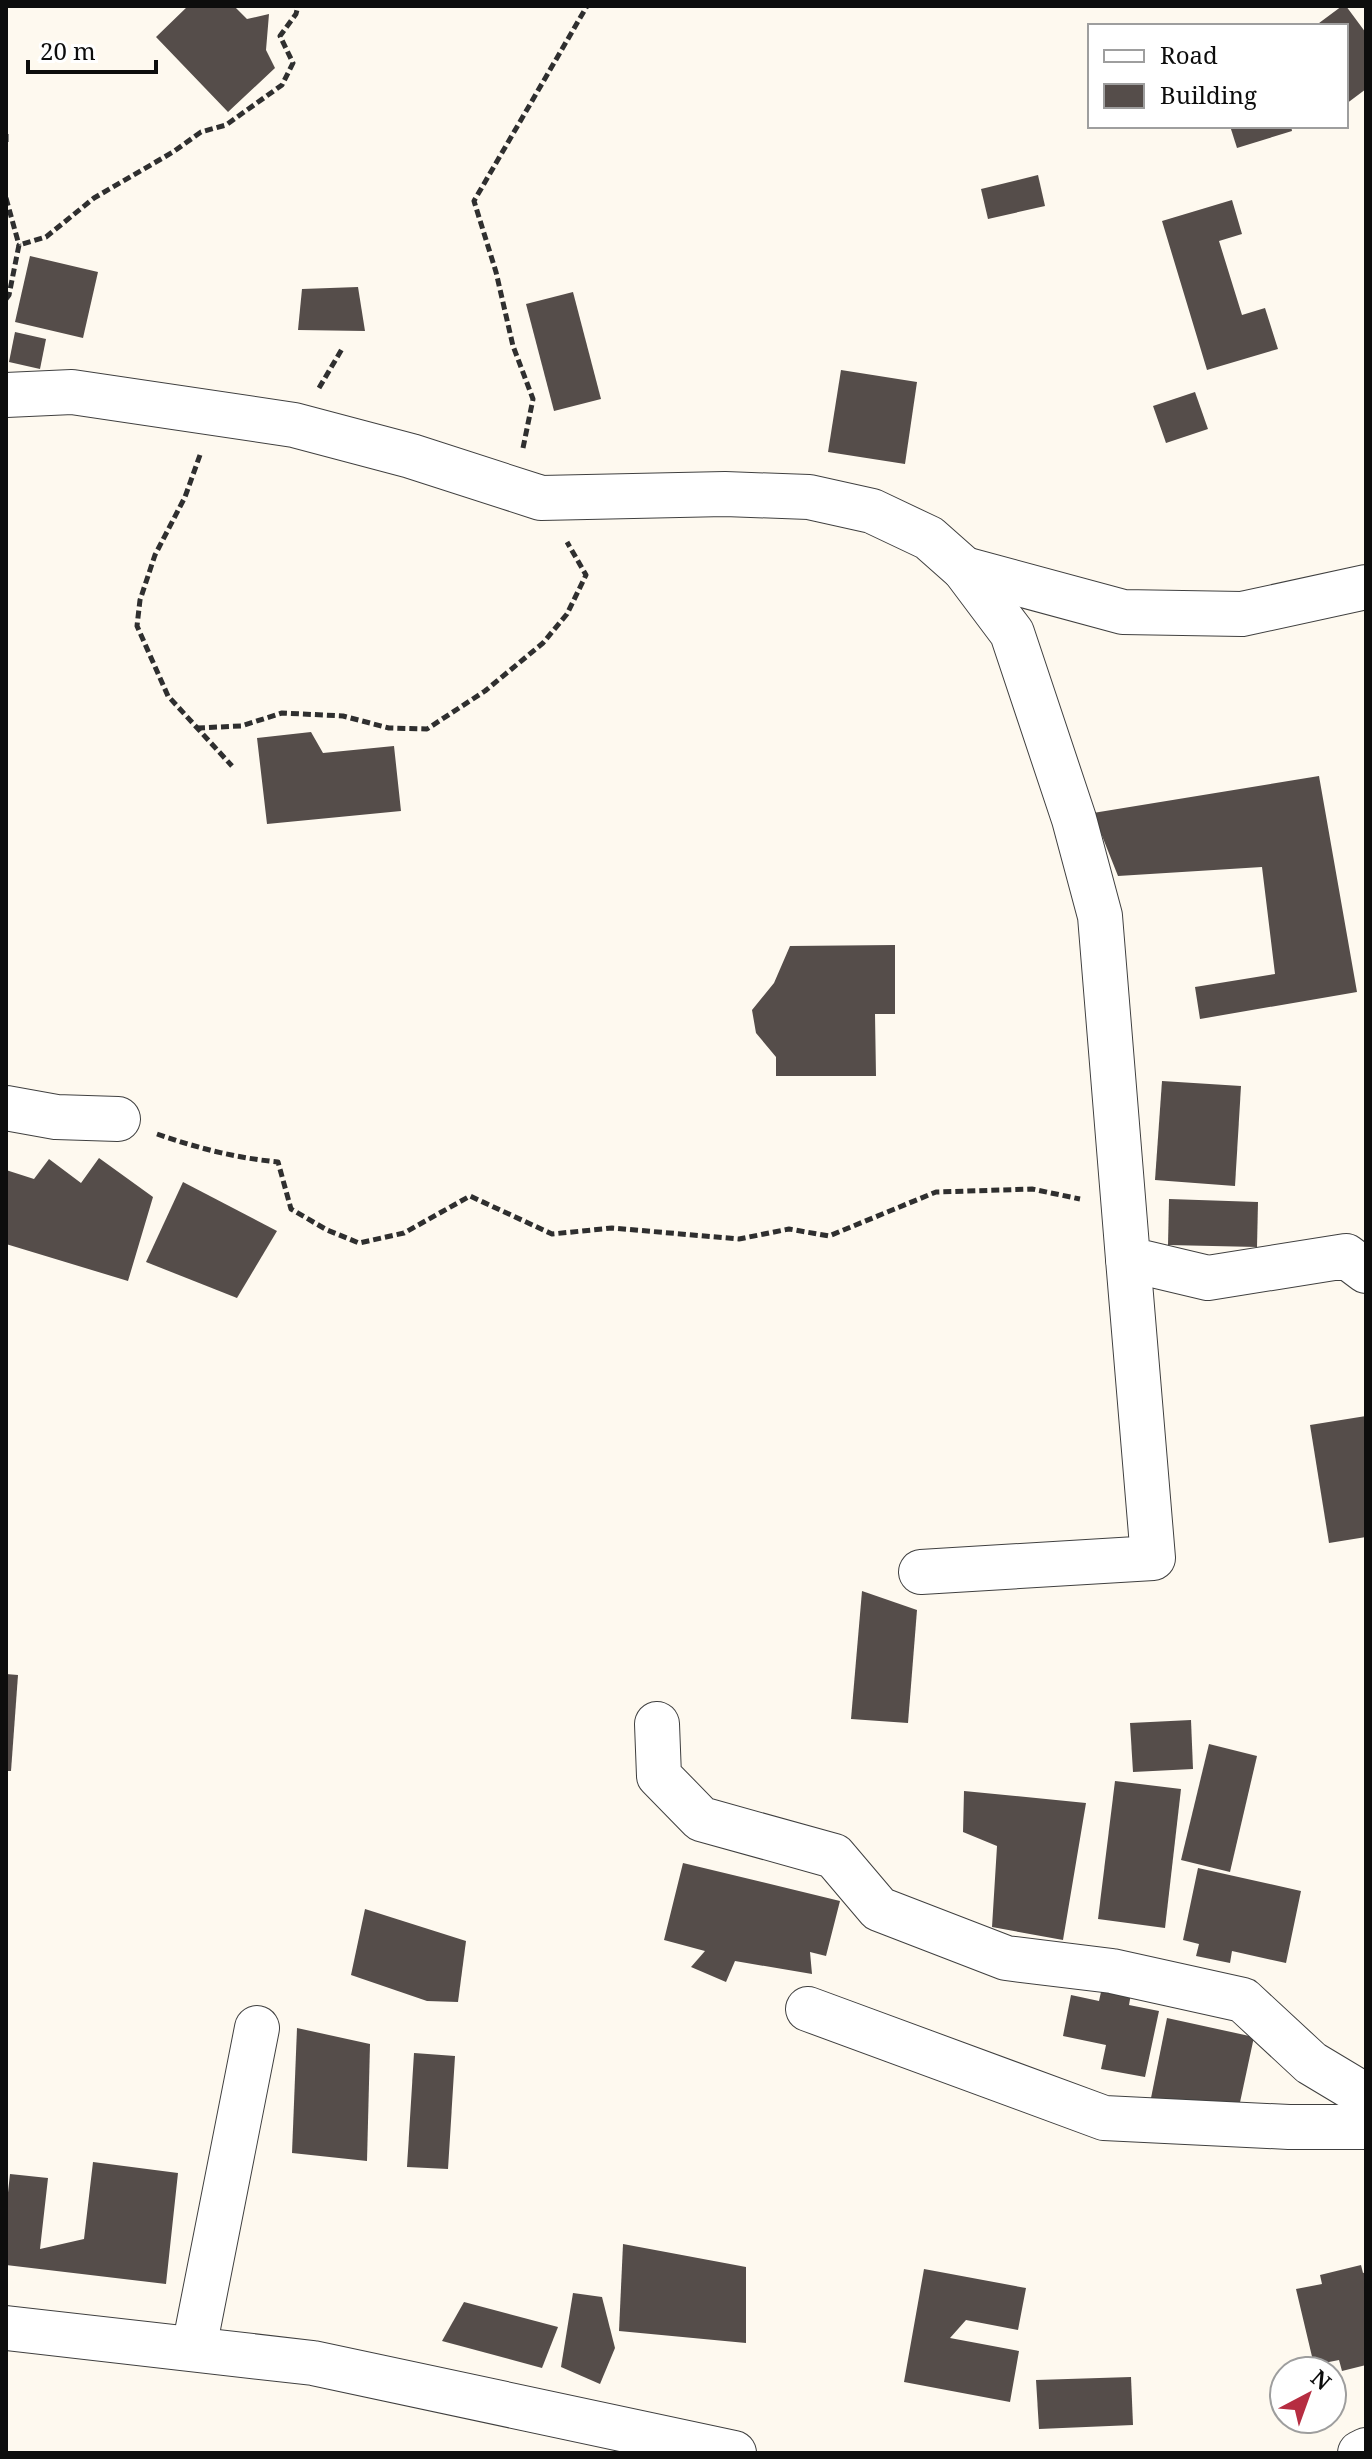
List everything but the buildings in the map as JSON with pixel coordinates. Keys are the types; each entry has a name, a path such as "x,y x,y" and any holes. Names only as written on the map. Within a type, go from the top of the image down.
{"street":[{"path":"6,395 72,392 294,425 411,456 541,498 725,494 809,497 872,511 929,538 964,569 1012,633 1074,819 1100,916 1153,1558 921,1572"},
{"path":"964,569 1123,612 1242,614 1366,587"},
{"path":"6,1108 56,1117 118,1119"},
{"path":"1128,1259 1208,1278 1346,1256 1366,1271"},
{"path":"657,1724 659,1776 701,1819 834,1856 879,1909 1006,1958 1112,1971 1243,2000 1311,2063 1366,2096"},
{"path":"808,2009 1104,2118 1289,2127 1366,2127"},
{"path":"194,2348 257,2028"},
{"path":"6,2328 313,2363 734,2453"},
{"path":"1360,2453 1366,2450"}],"path":[{"path":"19,245 46,237 94,198 201,132 226,125 282,85 293,63 280,36 296,14 298,6"},
{"path":"197,728 241,726 282,713 343,716 389,728 427,729 485,691 543,643 567,614 586,575 521,457 533,399 513,346 496,272 474,201 587,6"},
{"path":"6,134 6,146"},
{"path":"6,198 19,245 6,299"},
{"path":"216,413 185,497 155,555 140,600 137,626 168,696 232,766"},
{"path":"118,1119 188,1145 243,1159 278,1162 291,1209 327,1230 359,1243 404,1233 470,1196 552,1234 612,1228 739,1239 789,1229 829,1236 936,1192 1032,1189 1124,1208"}]}
